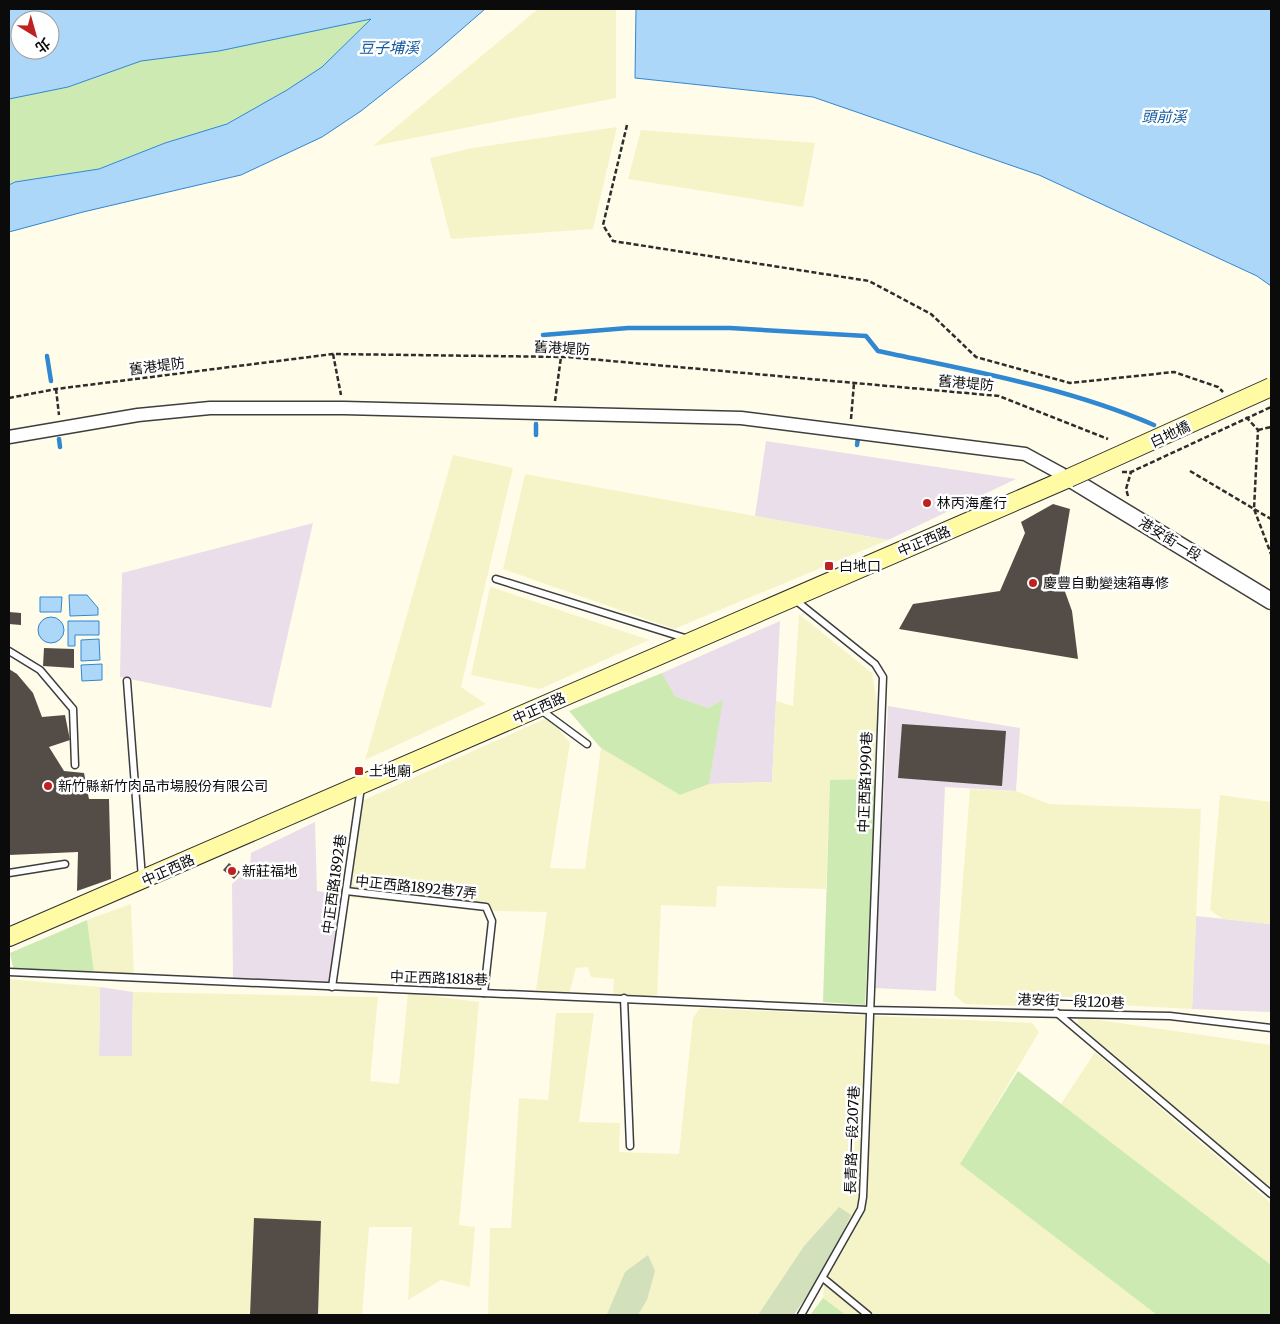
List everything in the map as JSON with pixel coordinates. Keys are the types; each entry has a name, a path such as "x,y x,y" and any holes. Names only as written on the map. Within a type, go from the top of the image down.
{"main road":[{"name":"白地橋","path":"1069,478 1271,388"},
{"name":"中正西路","path":"9,937 1069,478"}],"street":[{"path":"9,437 138,416 210,408 344,408 741,418 1024,454 1069,478"},
{"name":"港安街一段","path":"1069,478 1271,599"}],"lane":[{"path":"496,579 692,640"},
{"name":"中正西路1990巷","path":"792,598 875,664 883,677 869,1010"},
{"path":"9,650 40,670 73,709 75,765"},
{"path":"127,681 142,881"},
{"path":"538,708 587,744"},
{"name":"中正西路1892巷","path":"332,987 361,785"},
{"path":"9,873 65,864"},
{"name":"中正西路1892巷7弄","path":"346,891 486,907 492,921 484,993"},
{"name":"中正西路1818巷","path":"9,972 869,1010"},
{"path":"624,998 630,1146"},
{"name":"港安街一段120巷","path":"869,1010 1056,1012 1170,1016 1271,1028"},
{"name":"長青路一段207巷","path":"801,1315 861,1209 869,1010"},
{"path":"1056,1012 1271,1194"},
{"path":"823,1278 868,1315"}],"path":[{"path":"627,125 603,224 613,241 869,282 931,314 976,357 1070,383 1174,372 1218,387 1225,394"},
{"path":"334,354 344,408"},
{"name":"舊港堤防","path":"9,398 56,389 334,354 561,357 999,396 1108,439"},
{"path":"553,412 561,357"},
{"path":"850,431 854,383"},
{"path":"56,389 61,429"},
{"path":"1245,415 1258,430 1254,509 1271,554"},
{"path":"1258,430 1271,427"},
{"path":"1190,472 1271,519"}],"shaded area":[{"path":"766,441 1016,479 888,540 755,516"},
{"path":"313,523 271,708 120,677 122,573"},
{"path":"780,621 772,782 709,784 722,701 708,708 675,696 662,673"},
{"path":"888,706 1020,728 1016,791 945,787 936,991 874,988"},
{"path":"315,822 317,891 345,895 337,983 233,978 232,884 250,868 251,853"},
{"path":"1196,916 1271,924 1271,1012 1192,1009"},
{"path":"100,987 133,992 132,1056 99,1056"}],"green space":[{"path":"538,9 616,9 616,98 373,146"},
{"path":"372,18 322,67 287,90 227,124 165,143 99,169 15,182 9,185 9,99 68,87 141,61 219,51"},
{"path":"617,127 593,229 451,239 430,158 472,148"},
{"path":"641,130 815,143 803,207 628,179"},
{"path":"453,455 513,468 461,687 486,704 365,760"},
{"path":"525,474 888,540 674,629 503,569"},
{"path":"490,587 649,640 540,689 471,675"},
{"path":"799,614 872,673 877,705 876,779 830,781 826,889 717,886 716,907 661,905 657,998 613,996 614,979 591,977 588,967 576,968 569,994 536,990 547,912 498,911 354,898 345,895 357,803 549,717 570,743 550,868 585,869 601,748 680,795 709,784 772,782 776,701 793,706"},
{"path":"662,673 675,696 708,708 723,700 709,784 680,795 601,748 569,711"},
{"path":"876,779 865,1005 823,1002 830,780"},
{"path":"970,789 1016,791 1049,804 1201,809 1192,1009 1045,1001 1045,1007 965,1004 954,995"},
{"path":"1220,795 1271,802 1271,924 1223,919 1210,910"},
{"path":"131,904 134,975 94,972 87,920"},
{"path":"87,920 94,972 14,972 10,953"},
{"path":"9,979 100,987 99,1056 132,1056 133,992 378,997 370,1081 399,1084 408,993 479,1002 459,1225 475,1227 470,1287 441,1280 408,1300 412,1227 369,1227 362,1315 318,1315 321,1222 255,1218 250,1315 9,1315"},
{"path":"700,1008 1032,1023 1039,1032 961,1164 1157,1315 846,1315 823,1298 826,1267 839,1207 804,1246 758,1315 638,1315 647,1300 625,1272 607,1314 488,1315 490,1228 511,1228 519,1098 548,1100 556,1013 594,1013 579,1122 620,1123 619,1152 679,1154 693,1018"},
{"path":"1078,1017 1271,1045 1271,1190 1077,1028"},
{"path":"1095,1052 1271,1203 1271,1265 1061,1104"},
{"path":"1018,1071 1271,1265 1271,1315 1157,1315 960,1164"},
{"path":"839,1207 851,1215 826,1267 794,1315 758,1315 804,1246"},
{"path":"648,1255 655,1271 647,1300 638,1315 600,1315 607,1314 625,1272"},
{"path":"823,1298 846,1315 810,1315"}],"water":[{"name":"豆子埔溪","path":"9,9 485,9 432,55 361,111 322,137 241,175 83,212 9,232 9,185 15,182 99,169 165,143 227,124 287,90 322,67 371,19 219,51 141,61 68,87 9,99"},
{"name":"頭前溪","path":"636,9 1271,9 1271,286 1257,276 1039,175 813,97 635,78"},
{"path":"69,595 87,595 98,608 98,615 70,616"},
{"path":"40,597 62,597 61,612 40,612"},
{"path":"51,617 60,621 64,630 60,639 51,643 42,639 38,630 42,621"},
{"path":"68,621 99,621 99,635 75,635 75,646 68,646"},
{"path":"99,639 100,660 81,661 81,640"},
{"path":"102,664 102,680 82,681 81,665"}],"building":[{"name":"慶豐自動變速箱專修","path":"1053,504 1070,509 1059,575 1072,611 1078,659 899,629 913,604 1000,591 1025,533 1021,522"},
{"path":"9,612 21,613 21,625 9,624"},
{"path":"44,648 74,649 74,668 43,666"},
{"name":"新竹縣新竹肉品市場股份有限公司","path":"9,669 17,674 33,693 42,717 65,715 70,740 49,747 64,771 84,773 89,799 109,799 111,879 77,891 78,852 9,855"},
{"path":"902,724 1006,731 1002,786 898,778"},
{"name":"新莊福地","path":"229,863 240,872 234,879 223,870"},
{"path":"254,1218 321,1221 318,1315 250,1315"}],"waterway":[{"path":"543,335 628,328 730,328 866,336 878,351 1053,390 1087,400 1154,425"},
{"path":"47,356 51,381"},
{"path":"536,424 536,435"},
{"path":"857,445 858,438"},
{"path":"59,439 60,447"}],"place":[{"name":"林丙海產行","path":"927,503"},
{"name":"白地口","path":"829,566"},
{"name":"慶豐自動變速箱專修","path":"1033,583"},
{"name":"土地廟","path":"359,771"},
{"name":"新竹縣新竹肉品市場股份有限公司","path":"48,786"},
{"name":"新莊福地","path":"232,871"}]}
